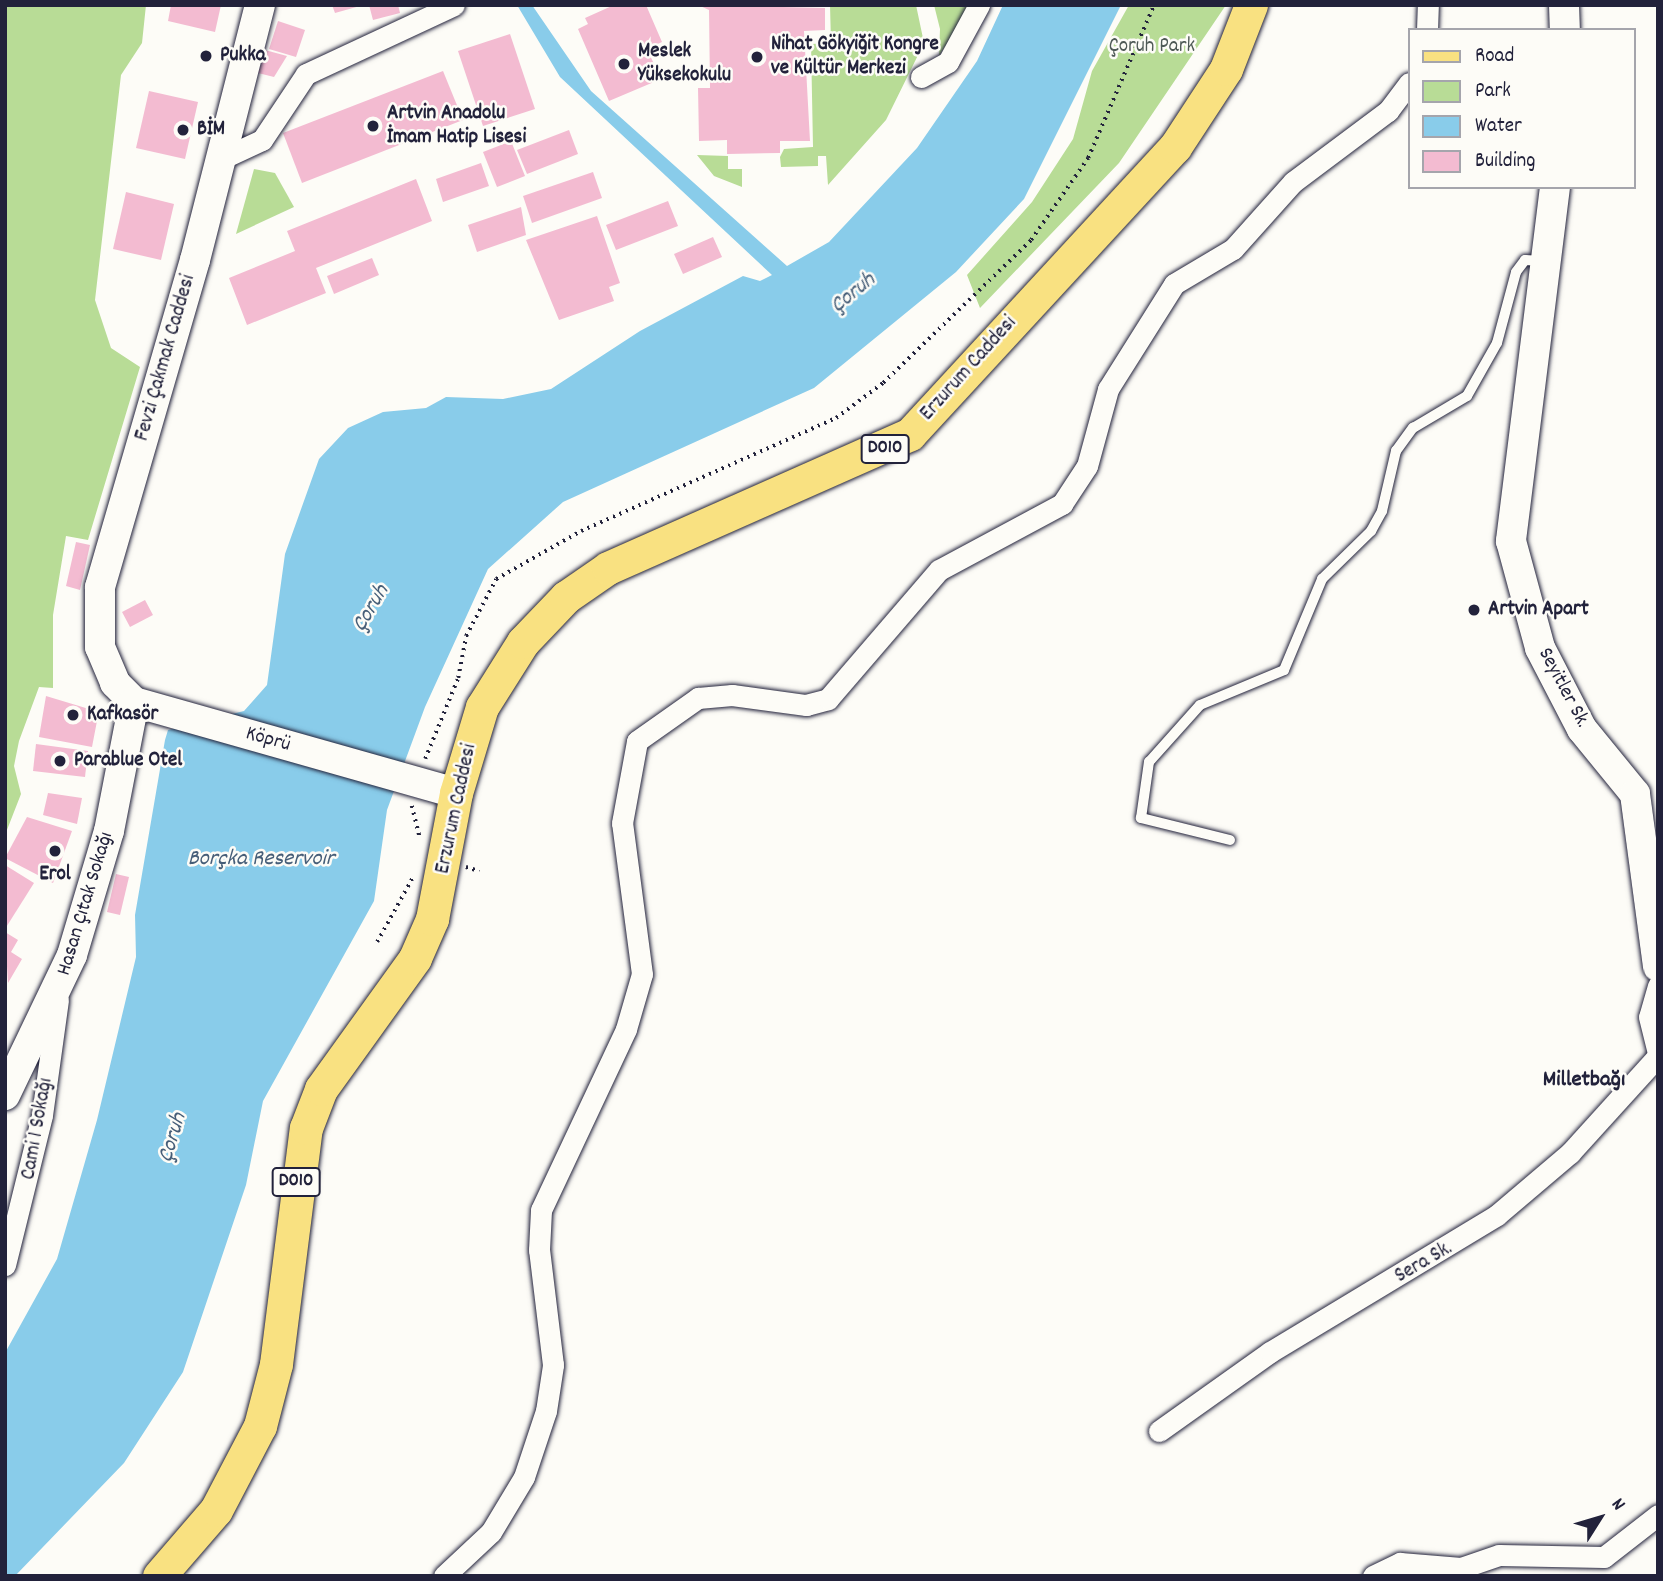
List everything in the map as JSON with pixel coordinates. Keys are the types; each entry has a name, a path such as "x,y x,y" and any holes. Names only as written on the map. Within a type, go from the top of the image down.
{"main road":[{"name":"Erzurum Caddesi","path":"159,1576 216,1510 260,1426 277,1354 306,1128 321,1089 415,958 432,919 456,793 492,688 523,642 566,597 663,541 893,445 936,409 1175,147 1226,69 1251,5"}],"street":[{"name":"Fevzi Çakmak Caddesi","path":"134,702 115,683 100,647 100,587 220,159 260,5"},
{"path":"220,159 262,140 306,74 454,5"},
{"path":"921,77 948,62 979,5"},
{"path":"1427,28 1428,5"},
{"path":"1564,5 1565,28"},
{"path":"444,1576 491,1532 524,1477 546,1411 553,1366 539,1250 541,1210 626,1029 642,974 622,823 637,741 698,698 732,695 806,705 828,699 939,570 1062,504 1087,466 1108,389 1174,284 1233,249 1299,177 1388,111 1408,84"},
{"name":"Seyitler Sk.","path":"1555,189 1511,541 1540,648 1582,729 1635,794 1658,966"},
{"name":"Köprü","path":"134,702 456,793"},
{"name":"Hasan Çıtak Sokağı","path":"5,1095 59,990 98,873 134,702"},
{"name":"Sera Sk.","path":"1159,1431 1270,1352 1497,1214 1570,1153 1658,1055 1649,1017 1658,986"},
{"name":"Cami 1 Sokağı","path":"5,1265 42,1115 59,990"},
{"path":"1373,1576 1400,1563 1461,1568 1499,1555 1604,1557 1658,1515"}],"lane":[{"path":"1230,840 1141,818 1149,762 1200,705 1284,670 1322,579 1371,531 1382,511 1396,451 1413,428 1467,396 1497,343 1516,272 1525,260 1545,261"}],"path":[{"path":"420,844 418,819 408,779 430,752 458,678 466,636 496,579 569,536 836,418 883,383 1031,240 1088,158 1154,5"},
{"path":"377,942 417,865"}],"green space":[{"path":"5,5 146,5 142,43 121,75 95,300 111,348 140,367 88,540 66,536 53,615 53,688 39,687 19,741 14,766 21,794 5,835"},
{"path":"830,5 916,5 924,43 886,120 828,185 826,156 818,156 818,166 781,167 780,157 784,149 813,147 811,44 831,43"},
{"path":"934,5 971,5 939,56 940,29"},
{"name":"Çoruh Park","path":"1129,5 1226,5 1119,163 980,308 967,275 1032,202 1073,139 1092,71"},
{"path":"697,155 728,156 728,169 742,169 742,187 714,176"},
{"path":"254,169 275,173 294,207 236,234"}],"water":[{"name":"Borçka Reservoir","path":"517,5 532,5 591,91 787,266 829,242 917,148 977,61 1003,5 1121,5 1024,199 956,272 814,388 563,502 488,569 425,707 387,810 374,901 263,1101 246,1185 183,1372 124,1463 15,1576 5,1576 5,1353 57,1259 97,1120 136,957 135,915 165,740 168,730 244,711 267,685 285,554 319,459 348,428 383,412 426,408 446,397 503,399 551,389 640,331 743,276 760,281 772,275 560,77"}],"building":[{"path":"171,5 221,5 215,32 168,21"},
{"path":"332,5 360,5 360,6 335,13"},
{"path":"369,5 398,5 400,13 373,20"},
{"name":"Meslek Yüksekokulu","path":"614,5 646,5 662,42 647,49 661,79 609,101 578,29 588,24 585,18"},
{"name":"Nihat Gökyiğit Kongre ve Kültür Merkezi","path":"698,5 825,8 825,30 804,31 810,141 780,141 780,153 727,154 727,140 699,141 698,88 710,88 709,10"},
{"path":"278,21 305,30 296,57 269,49"},
{"path":"510,34 535,109 483,126 458,51"},
{"path":"265,50 287,56 274,77 258,73"},
{"name":"Artvin Anadolu İmam Hatip Lisesi","path":"443,71 463,120 302,183 283,133"},
{"path":"149,91 198,102 185,159 136,148"},
{"path":"569,130 578,154 527,174 517,150"},
{"path":"511,141 525,176 497,187 483,152"},
{"path":"481,163 489,186 443,202 436,179"},
{"path":"593,172 602,198 532,223 523,196"},
{"path":"416,179 432,221 316,268 326,293 247,325 229,278 295,251 287,231"},
{"path":"126,192 174,204 161,260 113,249"},
{"path":"668,201 678,226 616,250 606,225"},
{"path":"521,207 526,235 477,252 468,225"},
{"path":"597,216 620,283 609,287 614,301 559,320 526,240"},
{"path":"713,237 722,257 683,274 674,254"},
{"path":"372,258 379,275 334,294 327,276"},
{"path":"76,542 90,545 80,590 66,586"},
{"path":"145,600 153,615 130,627 122,612"},
{"path":"46,696 89,709 87,719 97,721 92,747 39,737"},
{"name":"Parablue Otel","path":"36,744 88,751 85,777 33,771"},
{"path":"48,793 82,798 77,824 43,815"},
{"path":"27,817 72,831 53,883 5,858"},
{"path":"5,865 34,883 5,929"},
{"path":"116,874 129,877 120,915 107,912"},
{"path":"5,932 18,940 11,952 22,959 8,983"}],"place":[{"name":"Pukka","path":"206,56"},
{"name":"Nihat Gökyiğit Kongre ve Kültür Merkezi","path":"757,57"},
{"name":"Meslek Yüksekokulu","path":"624,64"},
{"name":"Artvin Anadolu İmam Hatip Lisesi","path":"373,126"},
{"name":"BİM","path":"183,130"},
{"name":"Artvin Apart","path":"1474,610"},
{"name":"Kafkasör","path":"73,715"},
{"name":"Parablue Otel","path":"60,761"},
{"name":"Erol","path":"55,851"}],"district":[{"name":"Milletbağı","path":"1584,1081"}],"water label":[{"name":"Çoruh","path":"854,294"},
{"name":"Çoruh","path":"372,609"},
{"name":"Çoruh","path":"174,1138"}]}
